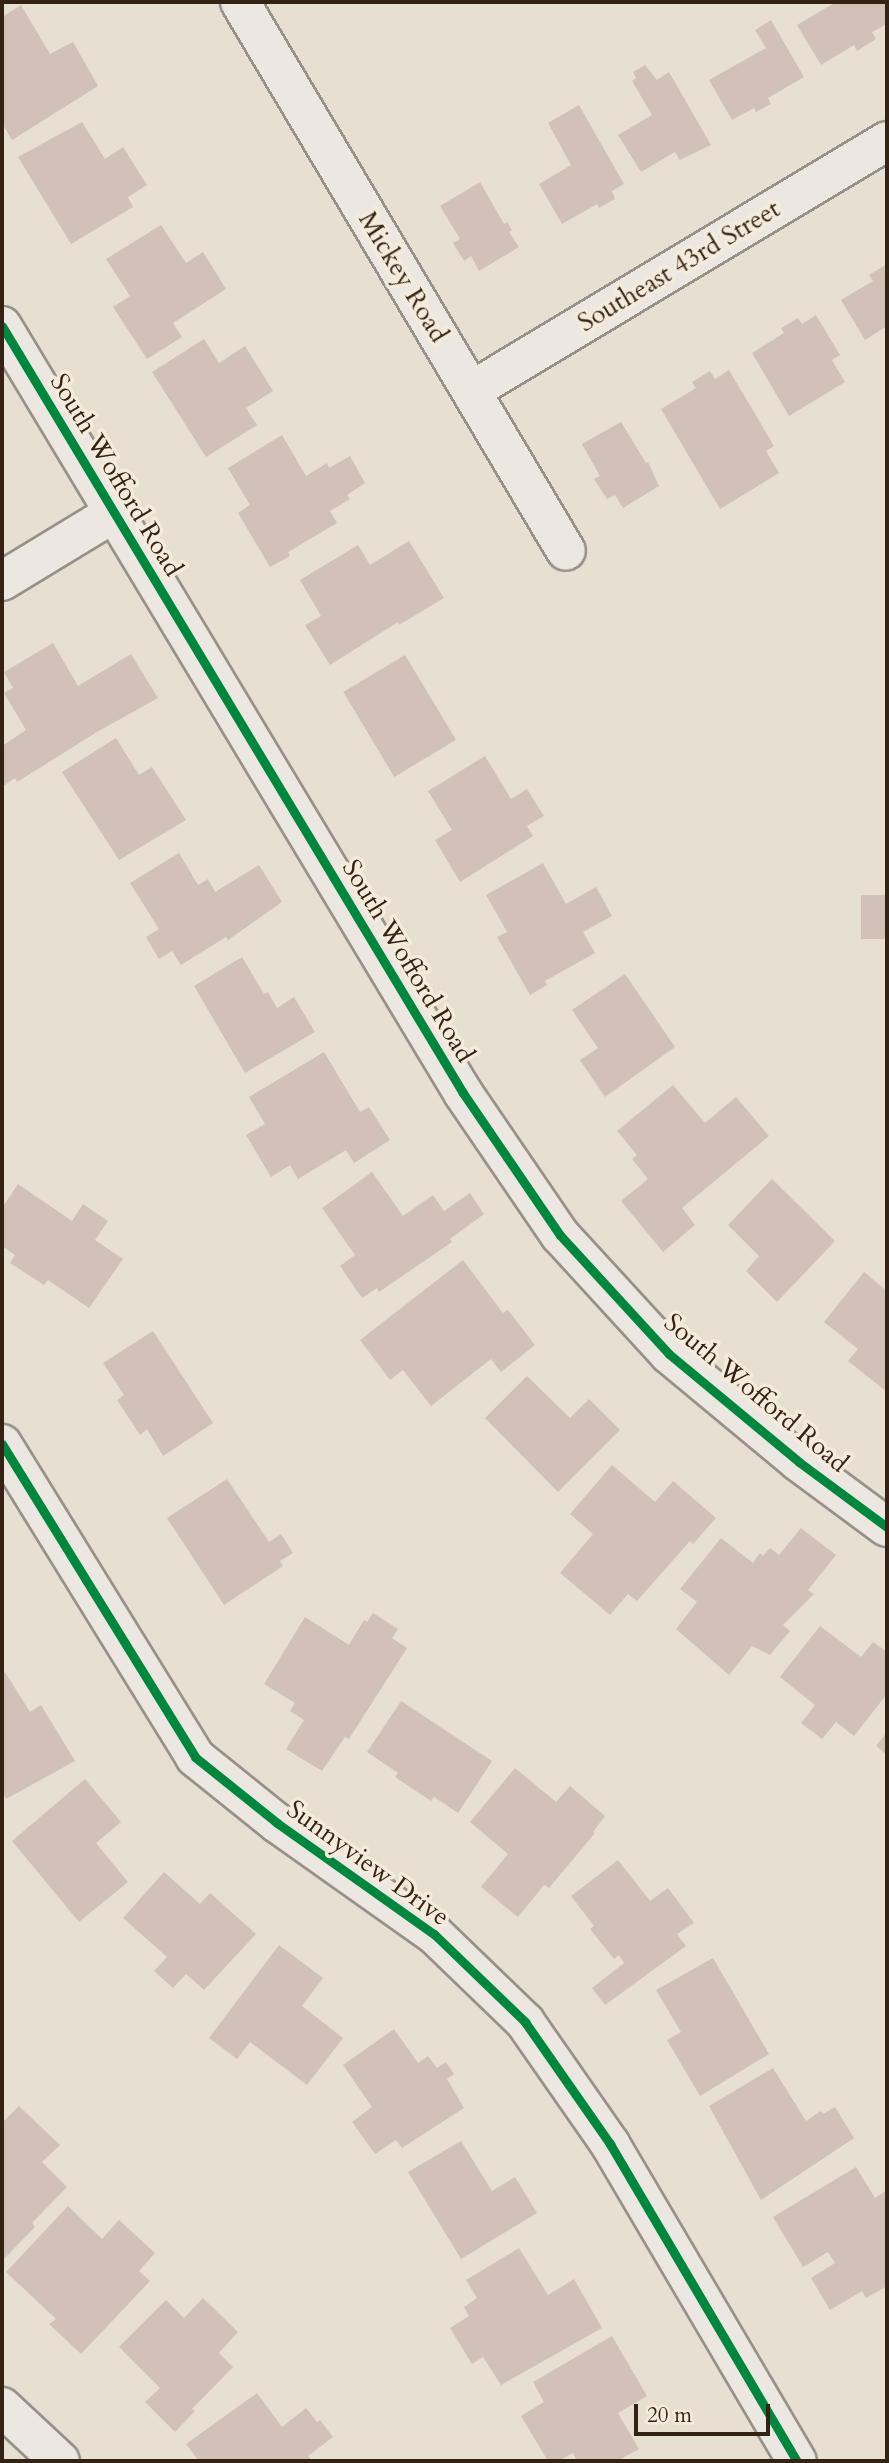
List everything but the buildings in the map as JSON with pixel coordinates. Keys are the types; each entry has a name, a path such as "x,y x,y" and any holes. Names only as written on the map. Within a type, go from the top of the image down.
{"street":[{"name":"Mickey Road","path":"240,2 566,551"},
{"name":"Southeast 43rd Street","path":"471,391 887,141"},
{"name":"South Wofford Road","path":"2,326 463,1093 560,1235 670,1354 799,1462 887,1527"},
{"path":"2,581 114,513"},
{"name":"Sunnyview Drive","path":"2,1444 195,1757 277,1823 435,1934 525,2022 610,2144 797,2461"},
{"path":"2,2407 60,2461"}],"cycle path":[{"path":"2,326 463,1093 560,1235 669,1354 799,1462 887,1527"},
{"path":"2,1444 195,1757 277,1823 434,1934 525,2022 610,2144 797,2461"}]}
